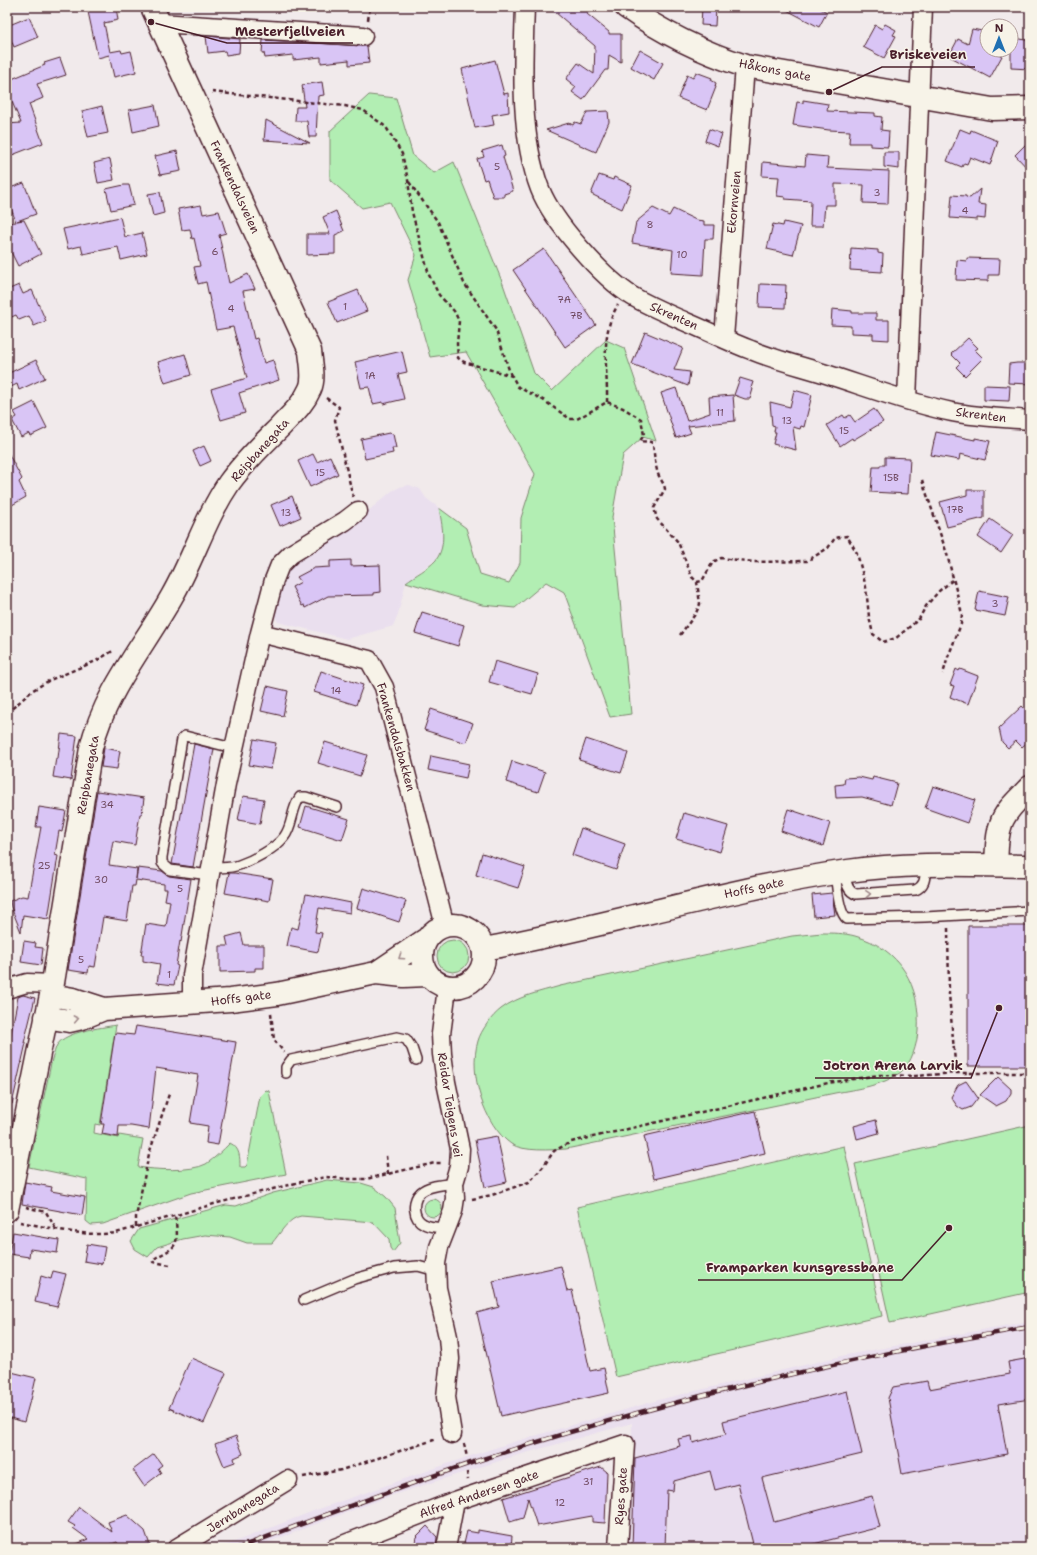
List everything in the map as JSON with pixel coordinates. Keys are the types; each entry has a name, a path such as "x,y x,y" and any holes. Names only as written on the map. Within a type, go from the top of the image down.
{"main road":[{"name":"Håkons gate","path":"626,7 675,38 711,55 745,66 992,109 1030,108"},
{"name":"Frankendalsveien","path":"156,15 310,351"},
{"name":"Reipbanegata","path":"15,1213 46,1017 52,989 91,748 96,728 111,694 172,596 211,515 229,483 248,459 301,405 310,388 312,372 310,351"},
{"path":"996,866 1001,823 1007,813 1030,787"},
{"name":"Hoffs gate","path":"484,949 783,881 899,866 1030,866"},
{"path":"458,925 469,929 478,938 484,949 484,962 480,973 471,982 460,987 447,988 436,983 428,975 422,965 421,952 425,940 434,931 445,926 458,925"},
{"name":"Hoffs gate","path":"376,973 425,940"},
{"name":"Hoffs gate","path":"46,1017 69,1021 82,1018 104,1009 192,1003 277,994 376,973 404,976 428,975"},
{"name":"Hoffs gate","path":"52,989 73,999 104,1009"}],"street":[{"name":"Skrenten","path":"526,7 523,78 526,124 534,168 540,190 548,204 578,246 594,263 631,295 650,306 753,351 907,400 952,412 1030,420"},
{"path":"907,400 923,7"},
{"name":"Frankendalsveien","path":"156,15 363,36"},
{"name":"Ekornveien","path":"724,338 745,66"},
{"path":"192,1003 192,975 233,748 274,580 280,565 291,554 345,522 358,511"},
{"name":"Frankendalsbakken","path":"260,634 370,660 384,687 445,926"},
{"path":"7,989 27,983 52,989"},
{"name":"Reidar Teigens vei","path":"447,988 441,1034 442,1054 446,1082 460,1149 459,1166 454,1183 455,1198 453,1211 439,1247 436,1271 437,1288 448,1337 450,1359 446,1397 452,1434"},
{"name":"Alfred Andersen gate","path":"335,1548 455,1500 625,1444"},
{"name":"Ryes gate","path":"618,1548 625,1444"},
{"name":"Jernbanegata","path":"177,1548 288,1480"},
{"path":"446,1548 455,1500"}],"lane":[{"path":"233,748 185,736 182,739 162,857 162,863 170,870 210,871 219,868 238,866 267,852 284,837 296,803 300,797 306,797 337,807"},
{"path":"840,873 840,906 843,916 847,919 948,916 1030,911"},
{"path":"286,1073 286,1067 290,1060 397,1037 406,1039 412,1048 416,1060"},
{"path":"446,1228 432,1227 424,1224 417,1218 414,1210 415,1201 420,1192 430,1188 454,1183"},
{"path":"304,1300 354,1279 394,1268 418,1266 436,1271"}],"path":[{"path":"211,92 310,102 363,110 386,127 402,154 408,180 412,212 429,275 439,295 454,311 459,321 457,344 458,358 464,362 512,376"},
{"path":"408,180 438,222 464,283 496,330 512,376 518,387 543,400 570,418 577,418 607,402 623,408 641,418 644,435 640,441 651,442 653,444 655,464 659,476 665,486 665,489 654,508 657,519 678,542 692,577 697,582 700,604 696,613 680,635"},
{"path":"607,402 608,382 605,348 607,330 613,313 620,301"},
{"path":"328,399 339,407 335,420 350,490 358,511"},
{"path":"922,480 947,554 962,614 961,624 943,674"},
{"path":"697,582 702,581 713,562 721,558 754,562 807,561 828,548 835,538 847,536 857,553 866,587 869,617 873,634 883,642 896,638 919,619 926,606 939,591 954,580"},
{"path":"7,713 33,690 50,680 96,661 111,652"},
{"path":"948,916 949,994 956,1073"},
{"path":"272,1017 274,1040 290,1060"},
{"path":"472,1199 492,1195 529,1182 543,1167 554,1151 571,1142 828,1083 879,1075 916,1076 956,1073 1030,1073"},
{"path":"136,1227 136,1218 149,1154 169,1094"},
{"path":"386,1156 388,1174"},
{"path":"15,1213 56,1229 82,1234 100,1235 116,1233 222,1202 326,1177 366,1179 435,1163 445,1163"},
{"path":"15,1213 46,1212 56,1229"},
{"path":"170,1264 153,1262 153,1260 173,1248 175,1244 175,1216"},
{"path":"288,1480 341,1470 452,1434"}],"shaded area":[{"path":"409,485 420,489 426,498 439,508 443,545 436,559 406,582 398,614 393,626 347,639 278,622 275,616 290,561 361,517 392,491"},
{"path":"1030,1321 1030,1548 629,1548 632,1423 515,1456 393,1495 253,1548 219,1548 316,1510 467,1457 662,1399 846,1355"}],"green space":[{"path":"369,95 396,98 413,156 434,173 454,162 503,284 534,373 552,391 606,340 624,348 656,441 643,437 623,455 612,517 631,714 610,717 564,592 546,582 515,608 482,605 406,582 436,560 442,548 443,535 439,508 466,528 480,574 509,583 520,563 521,518 535,474 466,352 430,357 408,280 416,255 390,202 362,208 330,180 330,131"},
{"path":"822,933 847,934 871,942 896,959 911,984 916,999 918,1014 918,1031 916,1042 908,1064 894,1077 878,1084 860,1088 566,1149 538,1150 516,1147 501,1135 493,1124 486,1111 477,1083 475,1054 479,1037 484,1028 494,1015 501,1009 529,995 560,986 792,936"},
{"path":"450,940 456,940 465,944 469,956 465,968 456,972 450,972 441,968 437,959 437,953 441,944"},
{"path":"116,1025 100,1125 95,1124 94,1133 118,1138 119,1135 143,1139 138,1167 173,1170 199,1167 213,1159 230,1143 238,1150 240,1167 245,1167 247,1165 260,1096 266,1090 269,1091 286,1174 191,1193 103,1224 91,1225 86,1221 87,1179 29,1167 52,1059 57,1045 68,1036 76,1033"},
{"path":"1030,1125 1030,1292 890,1323 855,1164"},
{"path":"844,1146 882,1316 616,1377 577,1207"},
{"path":"327,1180 361,1183 374,1187 386,1197 395,1208 400,1243 393,1252 390,1248 389,1239 373,1222 301,1216 296,1217 288,1223 272,1243 247,1243 230,1237 205,1235 183,1239 157,1247 148,1257 135,1249 131,1241 139,1229 226,1205 236,1206 273,1193"},
{"path":"429,1199 437,1199 442,1204 440,1215 437,1217 429,1217 424,1212 424,1204"}],"building":[{"path":"87,7 116,7 118,20 104,23 110,52 121,50 122,53 131,51 136,72 114,77 109,55 98,58"},
{"path":"549,7 593,7 587,14 609,32 609,34 621,34 621,62 609,55 608,70 605,70 583,100 572,92 576,87 566,79 578,63 594,74 595,46"},
{"path":"702,7 716,7 715,26 701,25"},
{"path":"781,7 817,7 827,12 819,27"},
{"path":"29,17 38,37 14,47 7,30 7,26"},
{"path":"885,24 896,30 893,35 896,36 884,58 863,47 875,25 882,29"},
{"path":"972,29 979,30 979,58 1001,58 990,78 949,56 958,39 968,44"},
{"path":"206,36 240,39 239,53 226,55 225,51 208,53"},
{"path":"1019,39 1030,41 1030,69 1011,68 1011,58 1019,58"},
{"path":"263,40 367,46 369,63 349,65 349,60 321,63 321,57 293,60 293,55 265,58 264,53 262,53"},
{"path":"640,50 663,63 654,80 631,67"},
{"path":"60,58 66,75 37,84 43,98 29,104 43,143 7,157 7,124 21,123 7,90 7,81 45,65 44,63"},
{"path":"495,60 504,94 508,93 509,112 492,115 494,125 475,128 462,69"},
{"path":"696,72 712,78 711,80 716,83 716,87 707,110 678,98 687,75 693,78"},
{"path":"322,82 324,95 318,96 316,137 309,137 307,121 295,121 296,107 305,107 302,85"},
{"path":"803,100 828,104 827,111 875,113 875,116 882,117 881,130 889,131 888,147 870,146 870,143 849,143 850,131 829,130 793,125 797,102 803,103"},
{"path":"155,105 159,126 133,132 129,110"},
{"path":"102,106 108,133 88,137 82,111"},
{"path":"608,111 609,122 596,152 546,130 569,123 573,125 575,122 581,124 587,112"},
{"path":"266,120 310,143 264,140"},
{"path":"709,129 722,134 718,146 705,141"},
{"path":"960,129 970,133 971,130 998,141 990,165 970,157 967,164 964,163 962,167 947,161"},
{"path":"1030,140 1030,171 1015,155"},
{"path":"502,145 505,156 503,157 513,191 504,194 504,197 493,197 487,179 484,180 477,159 484,157 482,151"},
{"path":"177,151 181,171 160,175 155,156"},
{"path":"884,152 899,152 899,169 884,167"},
{"path":"806,155 828,157 827,168 889,171 888,204 863,203 864,185 835,184 835,205 825,205 823,226 810,226 811,201 785,199 785,197 777,196 779,177 762,176 763,162 805,166"},
{"path":"110,159 114,180 98,183 94,163"},
{"path":"599,175 613,180 614,177 632,185 622,209 591,194"},
{"path":"24,183 36,214 17,221 24,220 41,254 18,266 7,244 7,223 16,222 8,200 11,199 7,189"},
{"path":"129,185 134,205 111,210 106,189"},
{"path":"980,189 978,204 986,205 985,219 977,218 977,220 950,218 952,195 966,196 970,198"},
{"path":"160,192 164,213 153,216 148,194"},
{"path":"201,205 203,214 219,211 226,233 219,235 229,283 248,274 255,289 243,291 254,339 257,338 264,363 273,360 279,380 239,393 245,413 221,420 211,389 247,378 233,327 216,330 206,282 198,284 194,267 200,266 194,238 192,239 190,229 182,230 178,209"},
{"path":"653,208 669,216 673,209 696,220 704,221 704,225 714,225 713,239 705,239 703,275 671,273 673,250 632,243 636,222"},
{"path":"336,211 344,231 335,235 335,254 307,255 307,234 330,234 323,217"},
{"path":"120,217 125,237 142,233 147,254 121,260 118,247 83,254 81,246 68,249 63,229"},
{"path":"784,222 801,226 793,255 767,249 773,224 783,226"},
{"path":"851,248 878,250 878,253 883,254 882,272 850,270"},
{"path":"544,249 596,325 565,347 513,270"},
{"path":"967,258 1000,259 999,275 988,275 988,281 956,280 957,260 967,261"},
{"path":"760,284 786,285 785,308 759,307"},
{"path":"19,285 23,294 32,290 46,321 34,326 29,316 19,320 16,315 7,319 7,290"},
{"path":"358,290 367,311 337,323 328,302"},
{"path":"832,309 852,311 852,313 876,313 876,320 889,320 889,340 873,339 873,334 851,333 851,326 831,325"},
{"path":"645,332 683,348 674,370 690,372 688,386 632,364"},
{"path":"968,338 978,348 975,350 983,358 965,376 956,367 960,363 951,354"},
{"path":"402,351 407,372 398,374 404,399 383,404 383,402 373,404 369,387 361,388 355,362"},
{"path":"185,354 191,375 165,383 158,362"},
{"path":"36,360 45,378 19,390 17,384 11,387 7,374"},
{"path":"1030,363 1030,384 1008,383 1009,364"},
{"path":"740,378 753,382 751,388 753,389 750,399 745,399 734,395"},
{"path":"984,385 1010,386 1009,401 984,400"},
{"path":"676,388 687,421 710,413 709,397 733,395 735,421 688,426 691,433 676,438 661,393"},
{"path":"794,390 812,395 804,427 801,426 800,429 793,427 796,450 773,444 776,432 774,432 775,426 772,425 770,402 790,407"},
{"path":"34,402 47,428 30,436 29,433 21,437 12,420 17,417 14,412"},
{"path":"874,409 883,422 840,446 827,425 843,415 845,418 850,415 855,422"},
{"path":"936,432 975,440 975,438 990,441 985,460 960,454 959,460 931,455"},
{"path":"389,433 393,434 396,448 392,448 393,453 365,459 361,439"},
{"path":"204,446 211,461 200,466 193,451"},
{"path":"7,451 22,479 19,482 26,497 12,505 7,496"},
{"path":"313,454 317,462 330,456 338,474 310,487 298,461"},
{"path":"885,457 910,458 908,494 871,492 873,467 885,465"},
{"path":"967,490 984,490 984,518 947,527 940,502 967,495"},
{"path":"292,496 301,517 280,526 271,505"},
{"path":"990,519 1013,535 1001,553 978,537"},
{"path":"351,560 351,566 380,565 381,592 374,593 374,595 328,596 305,608 304,605 302,606 292,587 301,582 297,577 314,568 330,567 330,561"},
{"path":"979,591 1009,597 1005,616 975,610"},
{"path":"422,612 464,625 458,646 415,633"},
{"path":"495,661 538,674 532,694 489,682"},
{"path":"956,669 959,671 960,669 978,676 968,704 950,697 954,686 950,685"},
{"path":"321,671 363,685 356,705 314,692"},
{"path":"267,686 288,691 283,716 261,711"},
{"path":"1022,706 1030,714 1030,740 1022,747 1016,741 1008,748 1002,742 999,728"},
{"path":"431,709 473,723 466,743 424,730"},
{"path":"61,734 77,736 71,780 53,777 56,758 58,758"},
{"path":"254,739 276,743 271,769 249,765"},
{"path":"586,739 628,753 621,773 579,760"},
{"path":"325,742 367,755 360,776 318,763"},
{"path":"194,744 214,749 193,867 172,864"},
{"path":"104,748 120,751 117,769 101,767"},
{"path":"431,756 469,764 466,778 428,770"},
{"path":"512,761 545,772 538,792 506,782"},
{"path":"859,777 872,780 873,777 897,783 891,805 862,797 836,798 835,785 844,784 845,778"},
{"path":"933,786 975,800 967,823 925,808"},
{"path":"97,791 144,798 135,845 113,841 109,865 137,869 136,879 138,868 162,871 169,876 191,879 174,985 157,983 160,964 143,961 143,955 141,955 146,924 166,927 170,901 165,900 167,889 164,889 164,884 136,880 135,886 132,886 127,921 103,917 95,967 89,966 88,973 68,970"},
{"path":"243,796 264,799 260,824 238,820"},
{"path":"306,806 349,819 342,840 300,827"},
{"path":"39,807 66,811 62,832 59,831 55,855 58,856 48,919 23,915 21,932 10,901 22,896 28,897 41,827 36,827"},
{"path":"788,809 830,823 823,846 781,831"},
{"path":"684,813 728,826 720,852 676,839"},
{"path":"581,828 625,844 616,870 572,855"},
{"path":"482,853 525,867 518,888 476,875"},
{"path":"229,873 273,879 269,901 225,893"},
{"path":"363,888 406,901 399,922 357,908"},
{"path":"832,893 835,915 814,917 812,895"},
{"path":"306,894 351,903 350,913 319,908 315,932 322,933 318,952 287,946 291,927 298,929"},
{"path":"968,926 1030,926 1030,1066 968,1066"},
{"path":"241,933 244,945 264,945 264,968 255,968 255,971 220,972 220,946 228,946 226,937"},
{"path":"24,941 36,943 35,947 43,948 41,965 21,962"},
{"path":"23,995 35,998 24,1043 26,1043 12,1104 7,1104 7,1039 10,1039 18,997"},
{"path":"136,1026 236,1042 218,1145 206,1143 208,1126 190,1123 198,1075 156,1068 149,1129 119,1126 118,1137 102,1134 104,1124 101,1124 115,1033 134,1035"},
{"path":"998,1077 1011,1089 1011,1093 1006,1101 996,1106 980,1095"},
{"path":"966,1081 978,1098 971,1107 963,1110 957,1106 951,1097 958,1085"},
{"path":"755,1111 765,1153 654,1179 644,1136"},
{"path":"876,1120 879,1133 857,1139 854,1126"},
{"path":"497,1136 507,1182 485,1187 475,1140"},
{"path":"25,1182 52,1187 51,1191 85,1197 82,1215 22,1204"},
{"path":"13,1232 59,1240 57,1253 30,1249 29,1257 9,1254"},
{"path":"87,1244 105,1247 102,1264 84,1261"},
{"path":"561,1266 567,1291 572,1290 590,1371 604,1368 609,1393 501,1416 477,1313 499,1307 493,1281"},
{"path":"53,1271 66,1274 57,1307 35,1302 41,1276 51,1279"},
{"path":"191,1358 226,1373 204,1423 169,1408"},
{"path":"1030,1358 1030,1399 998,1404 1007,1454 902,1474 888,1398 893,1387 927,1381 929,1389 1010,1374 1008,1362"},
{"path":"7,1371 36,1378 24,1422 7,1417"},
{"path":"847,1391 862,1454 762,1478 774,1522 872,1496 880,1527 798,1548 754,1548 738,1484 715,1490 710,1471 674,1481 673,1491 667,1490 665,1548 632,1548 635,1458 680,1446 678,1439 692,1436 693,1443 726,1434 723,1421"},
{"path":"236,1436 243,1454 234,1458 235,1462 224,1466 215,1444"},
{"path":"154,1454 162,1465 158,1468 161,1473 144,1486 133,1470"},
{"path":"601,1467 607,1472 605,1523 592,1522 592,1516 537,1526 528,1498 523,1518 510,1522 503,1498"},
{"path":"79,1507 112,1532 108,1522 127,1515 145,1531 151,1548 120,1548 117,1542 101,1548 68,1548 88,1539 73,1528 75,1526 68,1522"},
{"path":"427,1526 437,1537 436,1548 414,1548 416,1537"},
{"path":"478,1530 512,1536 511,1548 463,1548 467,1531 478,1533"}],"railway":[{"path":"238,1548 452,1469 618,1418 823,1367 961,1339 1030,1327"}],"place":[{"name":"Mesterfjellveien","path":"151,22"},
{"name":"Briskeveien","path":"829,92"},
{"name":"Jotron Arena Larvik","path":"999,1008"},
{"name":"Framparken kunsgressbane","path":"949,1228"}]}
